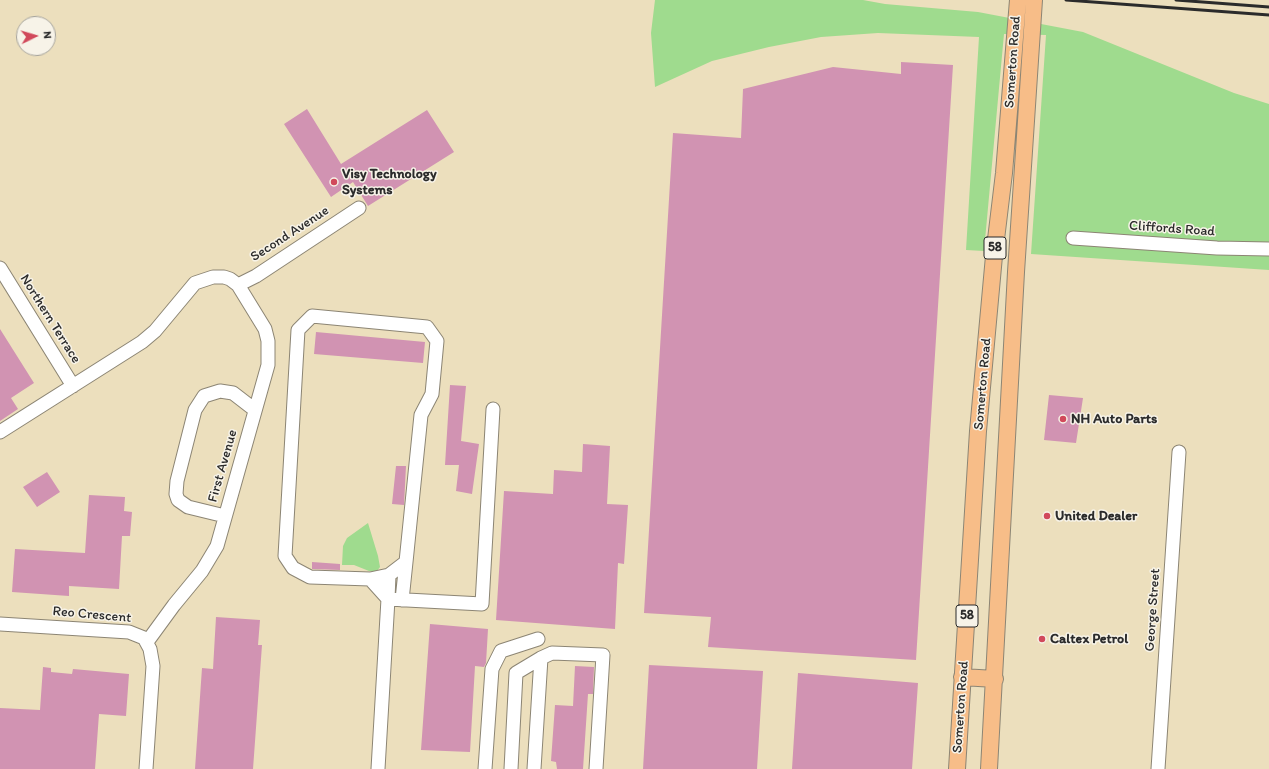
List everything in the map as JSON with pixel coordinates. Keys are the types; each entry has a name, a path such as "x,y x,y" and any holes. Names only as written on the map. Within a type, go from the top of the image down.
{"main road":[{"name":"Somerton Road","path":"957,769 978,432 994,256 1005,166 1018,0"},
{"name":"Somerton Road","path":"989,769 995,679 1007,424 1034,0"},
{"path":"962,677 995,679"}],"street":[{"name":"Second Avenue","path":"238,285 256,276 359,208"},
{"name":"Cliffords Road","path":"1073,238 1217,248 1269,249"},
{"name":"Northern Terrace","path":"0,268 73,386"},
{"path":"0,432 142,342 156,331 195,283 214,277 224,277 230,279 238,285"},
{"name":"First Avenue","path":"147,642 210,559 217,546 268,365 268,341 257,314 238,285"},
{"path":"402,600 406,562 421,415 432,394 437,341 427,327 312,316 298,330 285,556 293,568 310,577 370,579 389,575 406,562"},
{"path":"225,516 188,507 178,500 176,494 177,481 195,410 199,401 204,396 220,391 233,393 256,410"},
{"path":"370,579 388,599 482,604 493,409"},
{"name":"George Street","path":"1158,769 1179,452"},
{"path":"378,769 389,575"},
{"name":"Reo Crescent","path":"0,624 129,632 138,634 147,642"},
{"path":"485,769 492,669 501,650 538,639"},
{"path":"146,769 153,666 152,657 147,642"},
{"path":"511,769 516,673 552,653 603,656 596,769"},
{"path":"534,769 541,658"}],"green space":[{"path":"655,0 863,0 885,4 978,12 1083,32 1234,93 1269,104 1269,270 1031,254 1046,35 1004,34 984,251 966,250 979,37 878,33 821,37 769,47 712,61 655,87 651,33"},
{"path":"368,523 380,567 377,571 369,571 354,565 342,565 343,546 347,538"}],"building":[{"path":"901,62 953,65 916,660 708,647 711,617 644,613 673,133 741,138 743,89 833,67 901,74"},
{"path":"307,109 341,164 427,110 454,152 368,206 353,182 331,197 284,124"},
{"path":"0,329 34,383 11,398 18,409 0,421"},
{"path":"316,332 425,342 423,363 314,354"},
{"path":"450,385 466,386 461,441 479,444 472,494 456,491 459,465 445,465"},
{"name":"NH Auto Parts","path":"1049,395 1083,398 1076,443 1044,440"},
{"path":"583,444 610,446 607,504 628,505 624,564 618,563 615,629 496,620 504,491 553,494 554,470 582,472"},
{"path":"396,466 406,466 404,505 392,504"},
{"path":"47,472 60,492 37,507 23,487"},
{"path":"89,495 125,497 124,511 132,512 130,536 122,536 119,589 69,586 69,596 12,592 15,549 85,553"},
{"path":"312,562 340,564 340,570 312,569"},
{"path":"216,617 260,620 258,645 262,645 253,769 195,769 202,668 213,669"},
{"path":"430,624 488,629 486,663 484,667 475,666 470,752 421,750"},
{"path":"649,665 763,671 757,769 643,769"},
{"path":"575,666 594,667 593,694 588,694 583,769 557,769 556,762 551,761 555,705 573,706"},
{"path":"43,667 51,668 51,672 72,674 73,669 129,674 126,716 99,714 95,769 0,769 0,708 40,710"},
{"path":"798,673 918,683 912,769 792,769"}],"railway":[{"path":"1066,0 1269,15"},
{"path":"1176,0 1269,7"}],"place":[{"name":"Visy Technology Systems","path":"334,182"},
{"name":"NH Auto Parts","path":"1063,419"},
{"name":"United Dealer","path":"1047,516"},
{"name":"Caltex Petrol","path":"1042,639"}]}
